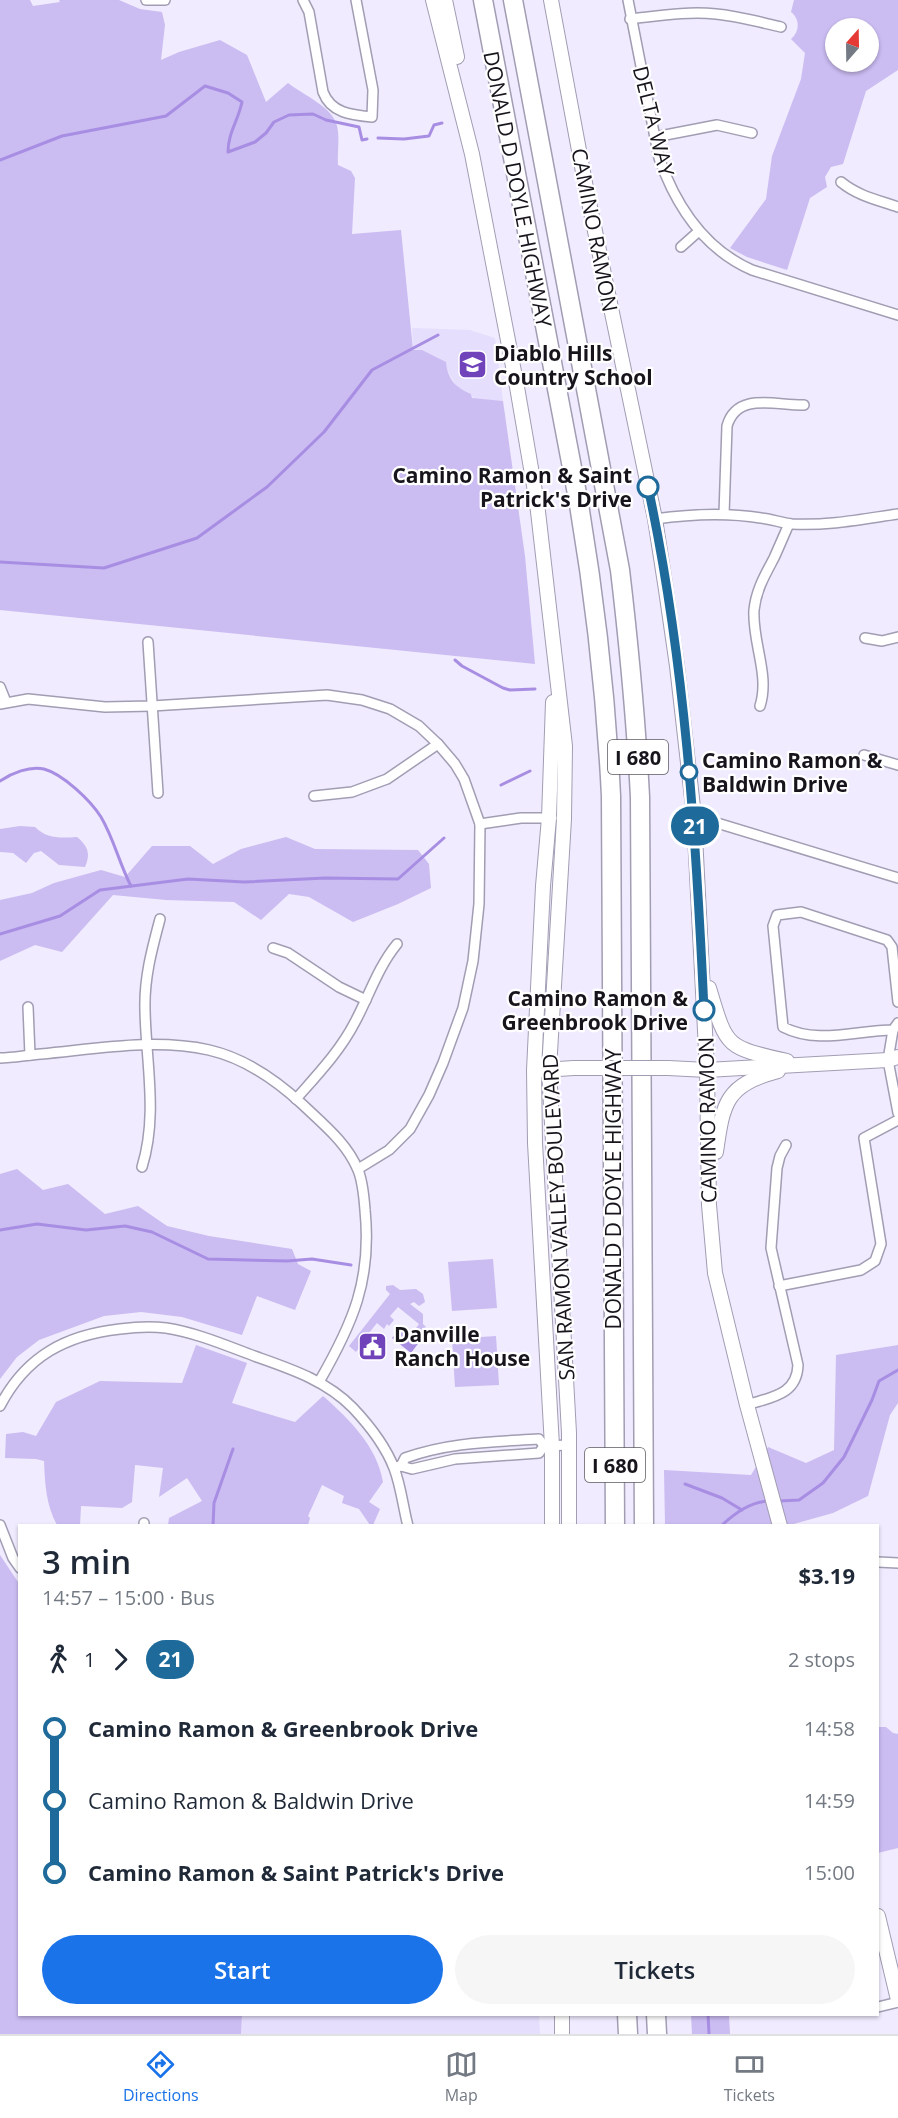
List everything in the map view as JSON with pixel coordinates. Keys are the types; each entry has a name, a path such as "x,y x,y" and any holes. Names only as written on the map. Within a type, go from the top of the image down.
{"highway":[{"name":"DONALD D DOYLE HIGHWAY","path":"483,0 578,500 590,572 607,723 611,807 615,1524"},
{"name":"DONALD D DOYLE HIGHWAY","path":"513,0 618,559 634,700 640,797 644,1524"},
{"path":"627,2016 628,2034"},
{"path":"656,2016 657,2034"}],"main road":[{"name":"SAN RAMON VALLEY BOULEVARD","path":"433,0 472,154"},
{"name":"SAN RAMON VALLEY BOULEVARD","path":"445,0 537,503 565,746 564,819 549,1069 569,1445 569,1524"},
{"name":"CAMINO RAMON","path":"551,0 586,188 655,519 678,666 694,816 707,1070 710,1205 715,1273 778,1521"},
{"name":"SAN RAMON VALLEY BOULEVARD","path":"552,1524 535,1143 534,1070 543,886 549,818 555,658"},
{"path":"702,964 716,1013 728,1040 736,1047 748,1052 803,1065"},
{"path":"534,1070 574,1068 707,1070 893,1059"},
{"path":"710,1205 720,1120 734,1091 748,1081 803,1065"},
{"path":"879,1920 898,2001"},
{"path":"562,2016 562,2034"}],"street":[{"path":"146,0 165,0"},
{"path":"303,0 309,12 323,92 327,102 340,111 372,117 373,90 356,0"},
{"name":"DELTA WAY","path":"628,0 659,158 683,209 699,231 714,248 752,270 898,315"},
{"path":"630,19 686,13 714,14 781,27"},
{"path":"655,136 717,125 752,133"},
{"path":"841,182 850,190 863,196 898,207"},
{"path":"681,248 699,231"},
{"path":"724,514 727,426 736,409 746,404 804,405"},
{"path":"655,519 697,513 761,518 789,524 820,525 898,514"},
{"path":"760,706 764,695 764,683 756,640 754,611 757,593 789,524"},
{"path":"865,638 882,641 898,637"},
{"path":"148,642 158,793"},
{"path":"0,687 3,703 28,699 105,707 327,695 362,700 390,709 420,726 455,764 464,779 480,824 479,904 463,1008 429,1095 410,1129 389,1150 358,1169"},
{"path":"314,796 352,792 387,779 438,744"},
{"path":"864,755 898,765"},
{"path":"694,816 898,878"},
{"path":"480,824 521,818 564,819"},
{"path":"898,1002 892,947 887,940 801,912 777,915 773,927 783,1027 796,1034 843,1036 896,1026 893,1059 898,1113"},
{"path":"142,1167 149,1145 151,1095 145,1011 146,978 160,919"},
{"path":"296,1099 339,1050 385,958 397,944"},
{"path":"273,948 288,953 339,987 366,1000"},
{"path":"28,1007 30,1055"},
{"path":"0,1058 148,1045 209,1050 236,1059 260,1071 296,1099 338,1137 358,1169 364,1194 367,1233 365,1269 358,1303 351,1322 343,1341 319,1382"},
{"path":"779,1286 861,1270 875,1261 881,1244 864,1138 898,1120"},
{"path":"747,1405 782,1393 796,1380 798,1365 771,1248 777,1168 786,1145"},
{"path":"0,1406 10,1387 29,1366 49,1351 76,1337 134,1327 164,1328 196,1335 302,1373 319,1382 351,1406 376,1434 398,1467 408,1524"},
{"path":"398,1467 405,1458 427,1450 460,1444 539,1440 548,1446"},
{"path":"398,1467 412,1469 455,1459 539,1453 548,1446 569,1445"},
{"path":"0,1526 18,1565"},
{"path":"879,1562 898,1563"},
{"path":"879,2007 898,2001"}],"shaded area":[{"path":"0,0 30,0 33,6 60,2 59,0 119,0 140,9 162,12 165,25 161,60 220,40 247,55 266,102 288,83 330,113 338,131 338,165 351,171 355,178 352,234 401,230 413,350 422,350 446,362 453,382 471,394 472,398 503,401 525,556 535,664 0,610"},
{"path":"794,0 898,0 898,70 866,91 843,164 831,167 825,177 827,187 810,198 787,270 747,257 730,248 766,199 772,156 801,79 805,53 791,39 798,25 791,12"},
{"name":"Diablo Hills Country School","path":"412,328 470,330 495,338 503,401 474,399 471,394 457,387 446,369 413,350"},
{"path":"20,826 35,827 44,834 54,837 77,837 87,850 88,858 85,867 59,865 41,851 34,853 26,863 13,853 0,852 0,829"},
{"path":"286,837 315,849 418,850 429,864 431,888 353,922 309,897 289,894 261,920 234,902 166,900 113,895 62,952 35,945 0,961 0,900 32,893 54,883 101,870 125,877 152,846 190,846 213,864 241,849"},
{"path":"17,1169 43,1190 68,1184 105,1214 138,1206 167,1226 209,1236 292,1249 298,1264 311,1271 295,1310 257,1296 242,1335 182,1317 141,1312 104,1316 39,1340 17,1357 0,1379 0,1174"},
{"path":"493,1259 497,1308 452,1311 448,1262"},
{"path":"393,1285 400,1290 416,1289 423,1294 425,1302 419,1306 414,1302 410,1304 423,1314 423,1324 426,1327 422,1332 416,1328 419,1324 398,1307 390,1316 394,1320 389,1326 387,1324 384,1329 377,1323 356,1352 349,1346 390,1294 386,1286"},
{"path":"401,1327 420,1341 411,1353 392,1338"},
{"path":"496,1336 499,1385 455,1387 452,1339"},
{"path":"196,1345 247,1363 232,1403 295,1422 323,1396 360,1434 380,1469 383,1482 369,1502 380,1509 373,1524 369,1524 359,1509 342,1503 344,1496 322,1485 308,1516 310,1518 308,1524 168,1524 169,1518 202,1501 187,1478 159,1497 163,1468 135,1465 132,1502 122,1508 81,1506 80,1524 56,1524 48,1502 44,1461 5,1458 6,1434 23,1432 36,1436 56,1402 100,1381 182,1383"},
{"path":"898,1345 898,1403 890,1415 868,1496 833,1513 794,1524 665,1524 664,1470 751,1475 768,1447 806,1463 834,1450 836,1355"},
{"path":"0,1555 18,1582 18,2016 242,2016 241,2034 0,2034"},
{"path":"879,1727 886,1727 898,1734 898,1848 879,1853"},
{"path":"242,2016 539,2016 540,2034 241,2034"},
{"path":"691,2016 729,2016 730,2034 692,2034"}],"waterway":[{"path":"0,160 62,136 166,116 205,86 228,93 242,102 228,152 255,142 274,122 289,115 313,114 326,120 359,127 362,140 367,139"},
{"path":"378,138 404,139 429,136 434,125 442,123"},
{"path":"0,562 104,568 197,538 267,487 324,432 372,370 438,335"},
{"path":"455,660 503,688 535,689"},
{"path":"0,781 21,771 38,768 60,776 68,782 91,803 101,817 131,886"},
{"path":"501,785 530,771"},
{"path":"0,934 60,916 100,890 188,879 244,882 325,878 398,879 444,838"},
{"path":"0,1230 37,1224 86,1230 125,1226 152,1232 208,1259 287,1261 312,1259 351,1265"},
{"path":"779,1501 799,1500 823,1483 844,1457 879,1381 898,1370"},
{"path":"213,1524 214,1503 233,1449"},
{"path":"685,1484 722,1498 742,1510"},
{"path":"723,1524 743,1509 769,1501"},
{"path":"708,2016 709,2034"}],"bus line":[{"name":"21","path":"648,487 678,666 694,816 704,1010"}],"place":[{"name":"Diablo Hills Country School","path":"473,365"},
{"name":"Camino Ramon & Saint Patrick's Drive","path":"648,487"},
{"name":"Camino Ramon & Baldwin Drive","path":"689,772"},
{"name":"Camino Ramon & Greenbrook Drive","path":"704,1010"},
{"name":"Danville Ranch House","path":"373,1346"}]}
